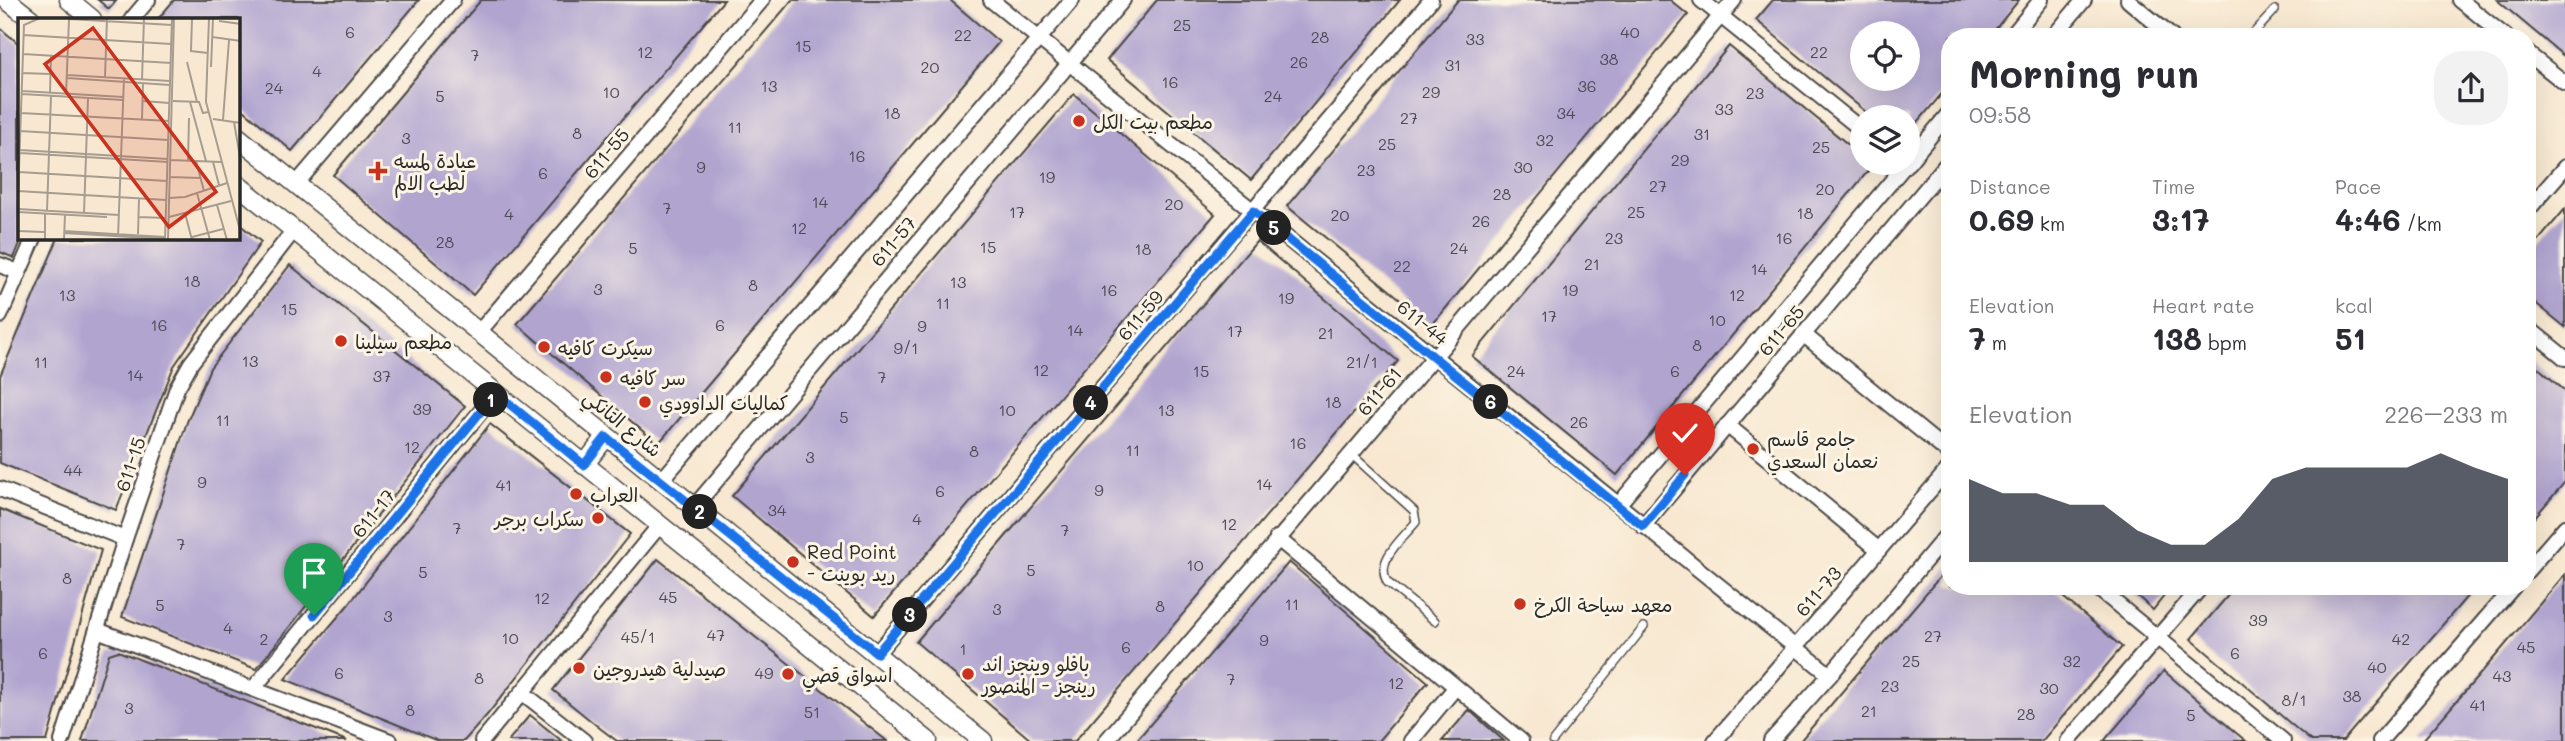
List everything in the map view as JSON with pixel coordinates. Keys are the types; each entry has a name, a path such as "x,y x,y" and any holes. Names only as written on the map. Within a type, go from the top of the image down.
{"street":[{"path":"7,0 30,18"},
{"path":"69,0 91,18"},
{"path":"133,18 148,0"},
{"path":"297,183 453,0"},
{"name":"611-55","path":"479,332 762,0"},
{"name":"611-44","path":"991,0 1830,675"},
{"name":"611-57","path":"662,481 1072,0"},
{"name":"611-57","path":"694,507 1123,0"},
{"name":"611-59","path":"877,653 1431,0"},
{"path":"1701,0 1850,120"},
{"name":"611-61","path":"1106,741 1734,0"},
{"path":"2018,28 2041,0"},
{"path":"2061,28 2084,0"},
{"path":"2128,0 2161,28"},
{"path":"2460,0 2495,28"},
{"path":"2536,60 2565,83"},
{"name":"611-65","path":"1920,146 1941,121"},
{"name":"شارع التانكي","path":"240,138 606,437 877,653 962,734 983,741"},
{"path":"2536,201 2565,167"},
{"name":"611-65","path":"1643,526 1941,171"},
{"name":"611-65","path":"1618,505 1895,175"},
{"path":"240,187 928,741"},
{"name":"611-15","path":"62,741 125,539 182,379 191,363 294,230"},
{"path":"0,316 33,240"},
{"path":"0,265 18,272"},
{"path":"1803,334 1941,447"},
{"path":"2536,334 2565,358"},
{"name":"611-17","path":"253,689 496,393"},
{"path":"1727,425 1879,550"},
{"path":"584,465 606,437"},
{"name":"611-73","path":"1714,741 1941,478"},
{"path":"0,489 125,539"},
{"path":"482,741 659,526"},
{"path":"2536,561 2565,527"},
{"path":"1277,538 1521,741"},
{"path":"1771,741 1941,542"},
{"path":"2106,595 2283,741"},
{"path":"2068,741 2194,595"},
{"path":"2381,741 2506,595"},
{"path":"97,630 390,741"},
{"path":"1411,741 1455,688"},
{"path":"523,693 584,741"}],"lane":[{"path":"2258,28 2275,10"},
{"path":"1350,454 1414,511 1416,522 1390,553 1382,574 1387,582 1435,621"},
{"path":"1552,741 1644,627"}],"building":[{"path":"98,0 117,0 109,9"},
{"path":"174,0 419,0 292,151 240,107 240,18 159,18"},
{"path":"481,0 724,0 473,295 333,175"},
{"path":"792,0 950,0 999,42 658,444 517,324"},
{"path":"1157,0 1400,0 1251,180 1107,60"},
{"path":"1458,0 1670,0 1688,15 1432,325 1287,206"},
{"path":"1773,0 2019,0 1996,28 1941,28 1941,95 1920,120 1920,105 1858,105 1756,20"},
{"path":"2497,0 2565,0 2565,57 2536,33 2536,28 2530,28"},
{"path":"0,28 18,43 18,240 21,240 14,258 0,252"},
{"path":"1729,46 1850,146 1850,175 1865,175 1617,475 1472,356"},
{"path":"1074,94 1215,214 874,616 732,496"},
{"path":"2565,209 2565,327 2536,303 2536,243"},
{"path":"240,225 261,242 174,366 116,510 0,463 0,376 57,240 240,240"},
{"path":"1257,241 1398,361 1075,741 1032,741 916,642"},
{"path":"290,265 465,406 256,669 122,617 187,422 210,368"},
{"path":"2536,366 2565,391 2565,482 2536,516"},
{"path":"490,424 630,534 487,715 464,741 438,741 285,679 348,605"},
{"path":"0,509 101,550 47,741 0,741"},
{"path":"658,559 887,741 617,741 601,729 553,690"},
{"path":"1289,562 1428,682 1378,741 1136,741"},
{"path":"2565,574 2565,741 2422,741 2500,651"},
{"path":"1941,576 1941,595 2061,595 2122,647 2042,741 1800,741"},
{"path":"2136,595 2165,595 2153,610"},
{"path":"2228,595 2468,595 2343,741 2311,741 2191,639"},
{"path":"118,651 347,741 82,741 109,654"},
{"path":"2164,671 2235,732 2246,741 2104,741"},
{"path":"1469,710 1504,741 1442,741"},
{"path":"530,715 562,741 508,741"}],"place":[{"name":"مطعم بيت الكل","path":"1079,121"},
{"name":"عيادة لمسه لطب الالم","path":"378,171"},
{"name":"مطعم سيلينا","path":"341,341"},
{"name":"سيكرت كافيه","path":"544,347"},
{"name":"سر كافيه","path":"606,377"},
{"name":"كماليات الداوودي","path":"645,402"},
{"name":"جامع قاسم نعمان السعدي","path":"1753,449"},
{"name":"العراب","path":"576,494"},
{"name":"سكراب برجر","path":"598,518"},
{"name":"Red Point - ريد بوينت","path":"793,562"},
{"name":"معهد سياحة الكرخ","path":"1520,604"},
{"name":"صيدلية هيدروجين","path":"579,668"},
{"name":"اسواق قصي","path":"788,674"},
{"name":"بافلو وينجز اند رينجز - المنصور","path":"968,674"}],"route":[{"path":"314,615 496,393 584,465 606,437 877,653 1253,211 1643,526 1685,475"}]}
